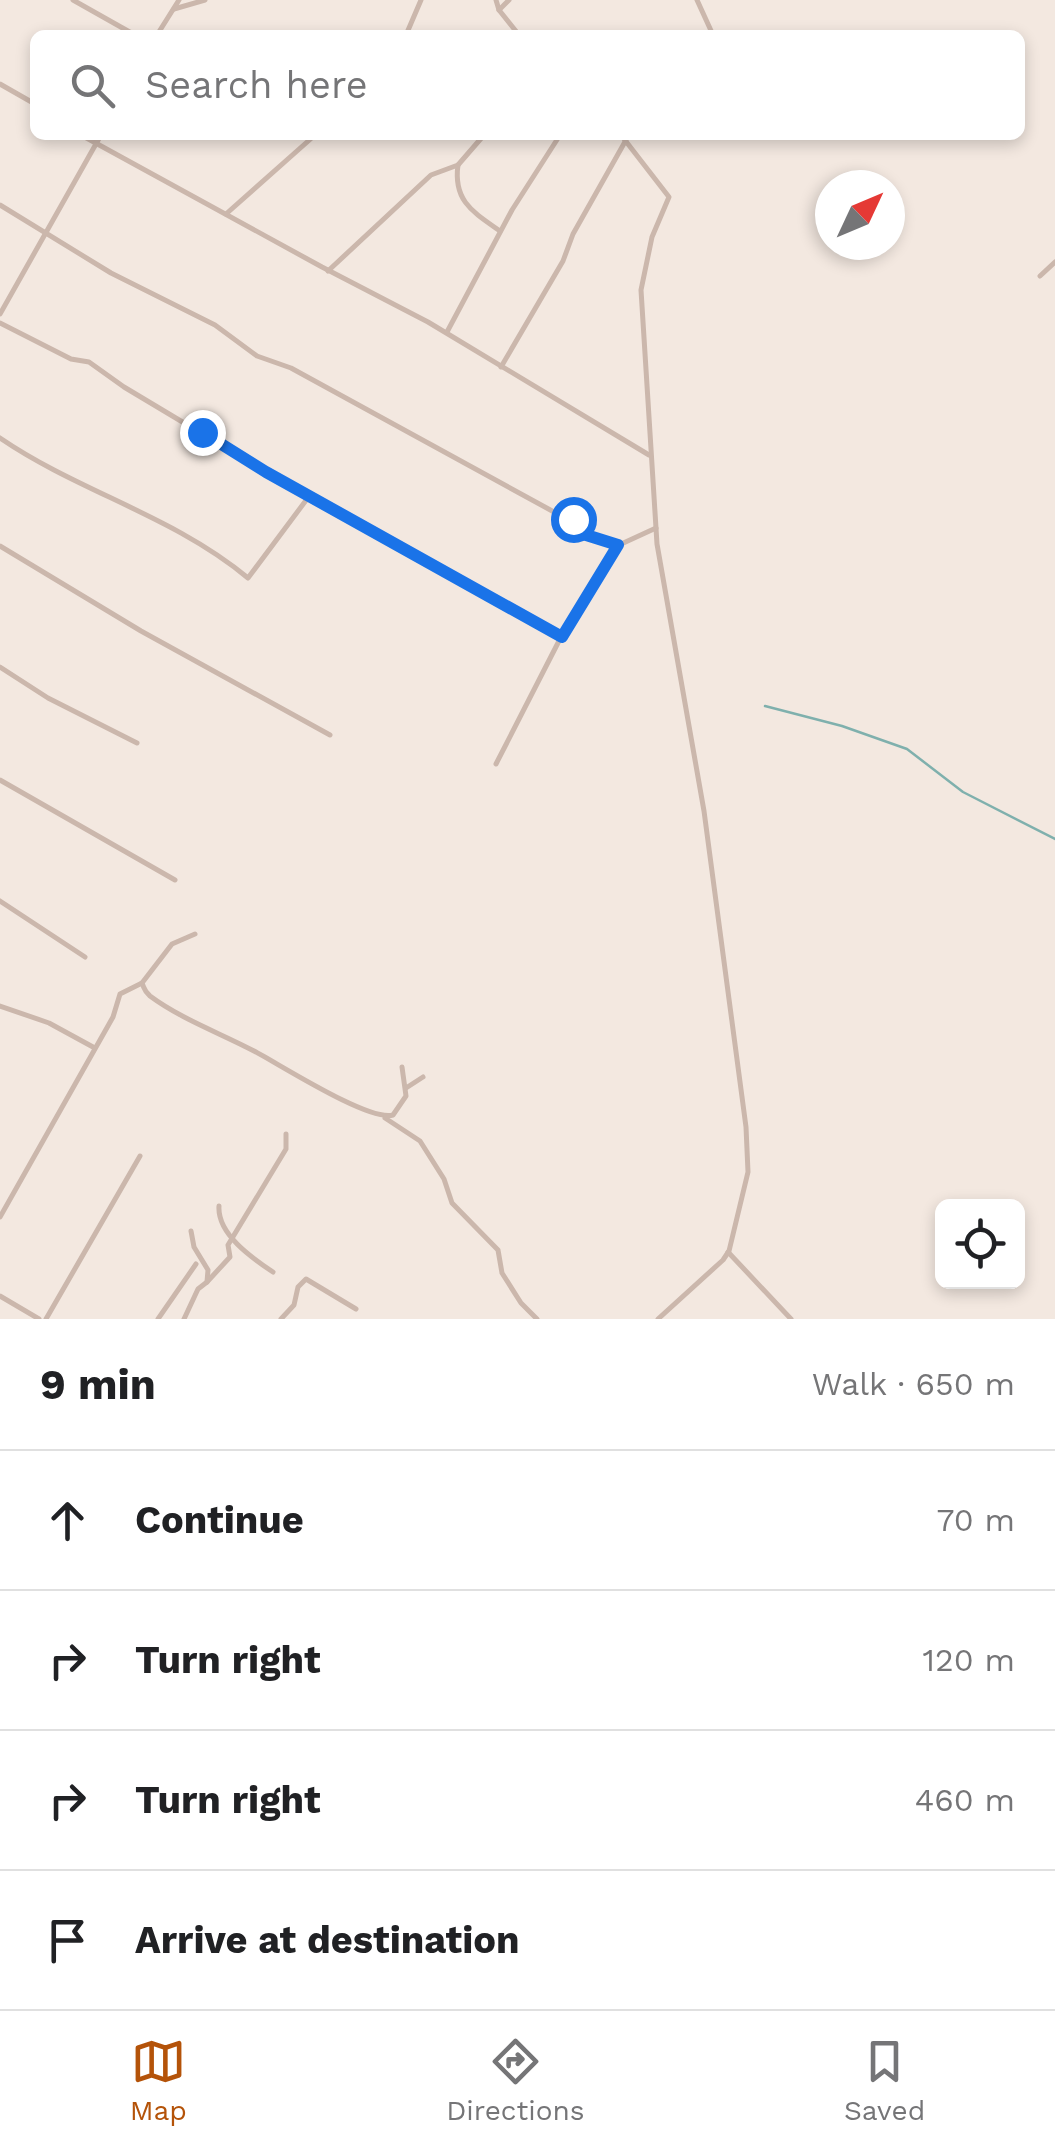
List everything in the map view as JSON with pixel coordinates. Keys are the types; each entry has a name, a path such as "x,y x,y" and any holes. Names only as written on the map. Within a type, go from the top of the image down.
{"street":[{"path":"73,0 126,30"},
{"path":"160,30 179,0"},
{"path":"174,9 205,0"},
{"path":"408,30 422,0"},
{"path":"496,0 515,30"},
{"path":"499,10 510,0"},
{"path":"697,0 711,30"},
{"path":"0,84 30,101"},
{"path":"88,140 446,332 650,456"},
{"path":"0,314 99,140"},
{"path":"226,214 310,140"},
{"path":"328,271 431,175 458,165 480,140"},
{"path":"446,332 500,231 557,140"},
{"path":"500,367 563,261 622,140"},
{"path":"625,140 669,197 652,237 641,285 650,456 656,528 704,811 746,1127 748,1172 728,1252 658,1319"},
{"path":"458,165 458,191 465,202 500,231"},
{"path":"0,205 111,273 216,325 257,356 290,368 568,519 583,534 618,545"},
{"path":"1040,276 1055,262"},
{"path":"0,323 70,359 89,362 124,387 562,637"},
{"path":"0,438 27,456 194,538 248,578 310,495"},
{"path":"568,519 591,516"},
{"path":"496,764 562,637 618,545 656,528"},
{"path":"0,546 141,631 330,735"},
{"path":"0,667 48,698 137,743"},
{"path":"0,780 174,880"},
{"path":"0,901 86,957"},
{"path":"0,1216 113,1018 120,994 142,983 172,944 196,934"},
{"path":"142,983 150,995 206,1028 267,1058 315,1088 386,1118 420,1141 444,1179 452,1202 498,1250 502,1273 521,1303 537,1319"},
{"path":"0,1006 49,1023 94,1047"},
{"path":"386,1118 398,1110 406,1088 402,1068"},
{"path":"406,1088 423,1077"},
{"path":"184,1319 198,1289 230,1257 228,1244 286,1148 286,1134"},
{"path":"0,1296 43,1319 140,1156"},
{"path":"218,1206 220,1221 232,1238 274,1272"},
{"path":"191,1231 194,1247 208,1270 207,1282"},
{"path":"728,1252 791,1319"},
{"path":"158,1319 196,1264"},
{"path":"281,1319 294,1305 298,1287 306,1279 356,1309"}],"waterway":[{"path":"765,706 842,726 907,749 963,792 1055,839"}],"route":[{"path":"202,432 266,472 562,637 618,545 583,534 568,519 573,519"}]}
